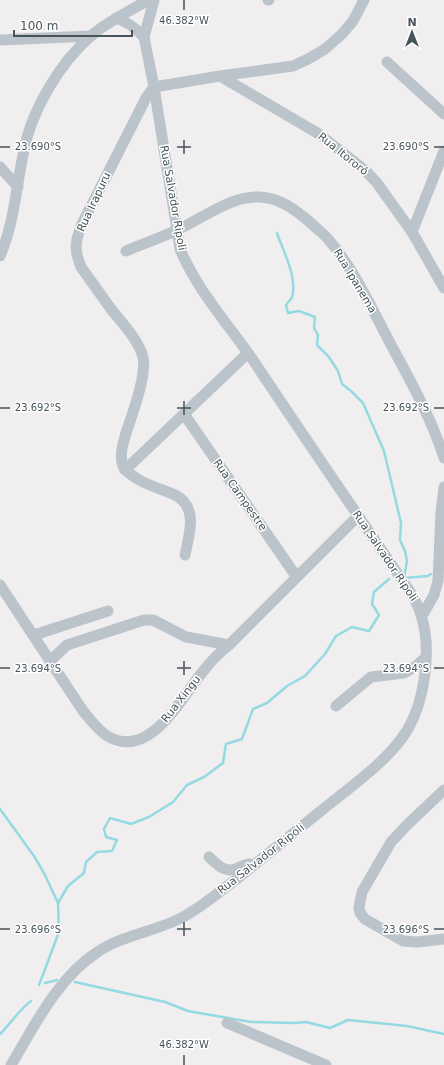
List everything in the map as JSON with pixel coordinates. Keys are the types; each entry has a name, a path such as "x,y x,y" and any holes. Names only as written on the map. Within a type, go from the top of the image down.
{"street":[{"path":"0,256 11,223 29,129 41,102 64,67 91,36 116,18 149,0"},
{"name":"Rua Salvador Ripoli","path":"11,1065 42,1013 58,990 73,973 89,959 111,944 182,918 202,906 382,761 397,746 407,732 417,710 424,683 426,644 422,616 411,593 190,270 180,249 154,87 144,37 154,0"},
{"path":"154,87 292,66 325,49 342,34 353,21 364,0"},
{"path":"116,18 126,22 144,37"},
{"path":"0,40 91,36"},
{"path":"387,62 444,114"},
{"name":"Rua Itororó","path":"220,76 319,134 366,171 377,183 412,232 444,288"},
{"name":"Rua Irapuru","path":"125,470 122,449 142,380 144,365 143,357 140,349 128,331 81,267 77,255 77,239 81,226 111,165 146,98 154,87"},
{"path":"412,232 444,150"},
{"path":"0,167 18,186"},
{"name":"Rua Ipanema","path":"126,251 177,230 229,202 242,198 260,197 275,199 287,204 302,215 327,238 343,258 362,289 407,375 436,436 444,458"},
{"path":"185,555 191,516 182,499 144,483 125,470 248,353"},
{"name":"Rua Campestre","path":"184,414 296,576"},
{"path":"422,616 434,595 438,581 441,513 444,487"},
{"name":"Rua Xingu","path":"0,585 83,711 98,728 109,737 121,741 131,741 151,734 168,718 204,669 358,516"},
{"path":"34,635 108,611"},
{"path":"50,661 67,645 144,620 154,620 186,637 229,645"},
{"path":"336,706 371,677 404,673 426,658"},
{"path":"444,790 391,842 362,892 359,900 360,913 365,919 402,941 417,942 444,939"},
{"path":"209,857 226,870 256,863"},
{"path":"227,1023 326,1065"}],"waterway":[{"path":"277,233 289,265 293,282 292,297 286,305 288,313 299,311 315,317 314,328 318,335 317,345 329,357 338,371 342,384 363,403 384,451 401,523 400,540 405,551 407,561 404,578 428,576 431,574"},
{"path":"39,985 59,932 58,903 68,886 84,873 86,862 97,852 112,851 117,840 106,837 104,829 110,818 131,824 149,817 173,802 187,785 204,777 223,763 226,744 242,739 253,709 267,703 287,686 305,676 325,654 336,636 352,627 369,631 379,615 372,604 374,592 389,579"},
{"path":"0,809 34,856 58,903"},
{"path":"45,983 57,980"},
{"path":"75,982 165,1002 188,1011 251,1022 306,1022 330,1028 348,1020 407,1026 444,1034"},
{"path":"0,1034 31,1001"}]}
